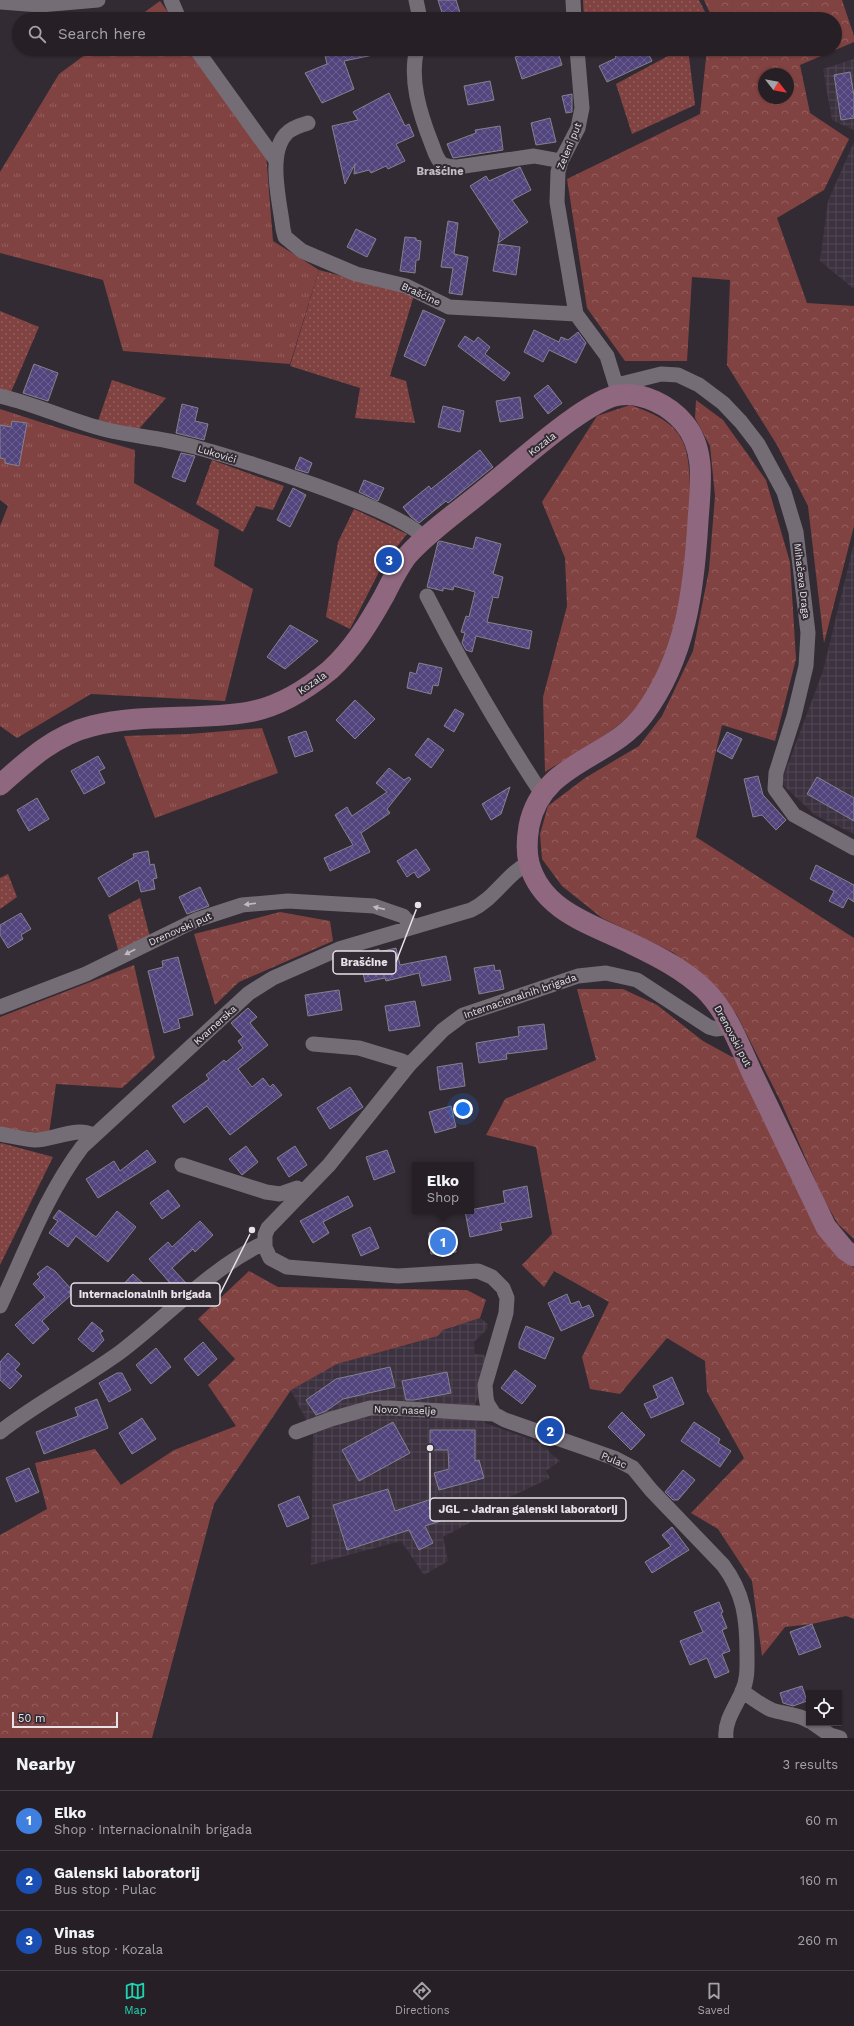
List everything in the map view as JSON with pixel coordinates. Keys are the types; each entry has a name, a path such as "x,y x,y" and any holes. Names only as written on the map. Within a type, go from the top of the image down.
{"main road":[{"name":"Kozala","path":"0,784 41,750 57,740 92,726 133,720 251,712 290,697 328,672 356,642 368,624 403,562 424,539 577,416 618,390 630,395 647,398 666,407 684,423 695,440 698,450 700,480 697,530 689,609 673,661 645,713 623,735 566,770 553,781 542,794 530,820 527,837 529,863"},
{"name":"Drenovski put","path":"529,863 544,893 555,905 574,917 637,946 674,966 710,995 730,1027 826,1227 845,1250 854,1256"}],"street":[{"path":"0,2 40,5 98,0"},
{"path":"171,0 176,12"},
{"path":"416,0 419,12"},
{"path":"573,0 574,12"},
{"name":"Brašćine","path":"201,56 275,159"},
{"path":"416,56 417,105 436,155 442,164 448,167 457,167 534,156 561,161"},
{"name":"Zeleni put","path":"576,314 557,202 556,183 561,161 578,128 582,108 578,56"},
{"name":"Brašćine","path":"308,123 286,133 279,144 275,159 285,237 302,251 356,274 406,286 448,307 576,314"},
{"path":"576,314 607,356 618,390"},
{"name":"Mihačeva Draga","path":"618,390 661,374 678,375 699,385 723,403 741,422 758,444 784,492 796,532 808,633 806,666 794,716 776,773 775,789 781,800 794,815 854,848"},
{"name":"Lukovići","path":"0,396 106,430 199,448 322,487 385,514 420,533 424,539"},
{"path":"427,596 458,657 511,748 542,794"},
{"name":"Kvarnerska","path":"0,1306 60,1177 82,1147 93,1135 249,993 273,978 308,961 412,926 457,915 482,905 516,871 529,863"},
{"name":"Drenovski put","path":"0,1007 86,974 196,920 242,905 288,901 374,906 403,916 412,926"},
{"name":"Internacionalnih brigada","path":"264,1243 268,1228 334,1159 409,1064 443,1030 463,1015 588,974 614,973 637,980 667,998 702,1024 716,1029 730,1027"},
{"path":"313,1044 358,1048 409,1064"},
{"path":"0,1134 33,1140 60,1137 76,1131 86,1131 93,1135"},
{"path":"182,1165 271,1193 280,1194 297,1188 302,1193"},
{"path":"0,1432 120,1352 240,1256 264,1243 270,1258 287,1267 398,1276 478,1271 492,1277 503,1288 508,1298 506,1313 485,1385 487,1404 494,1414"},
{"name":"Novo naselje","path":"296,1432 331,1419 370,1408 494,1414"},
{"name":"Pulac","path":"494,1414 579,1447 614,1458 633,1468 651,1490 723,1565 733,1579 743,1604 747,1624 747,1677 742,1692 730,1714 726,1738"},
{"path":"742,1692 770,1709 785,1714 803,1716 806,1718"},
{"path":"816,1726 830,1735 840,1738"}],"shaded area":[{"path":"854,59 854,130 832,120 823,69"},
{"path":"854,142 854,289 820,261 828,201"},
{"path":"854,543 854,834 815,815 781,783 823,671"},
{"path":"480,1318 487,1323 488,1328 474,1342 475,1354 483,1354 485,1357 478,1398 475,1404 485,1423 546,1445 549,1452 560,1461 546,1471 550,1478 508,1498 505,1504 443,1537 448,1561 424,1575 401,1541 311,1565 313,1434 291,1390 337,1364 438,1336 443,1330"}],"green space":[{"path":"583,0 699,0 705,12 584,12"},
{"path":"704,0 842,0 854,36 854,42 842,47 842,12 710,12"},
{"path":"160,1 168,12 145,12"},
{"path":"83,56 198,56 266,154 273,241 319,270 290,364 123,351 103,280 0,253 0,172 59,74"},
{"path":"668,56 689,56 695,105 632,134 616,84"},
{"path":"706,56 821,56 800,65 810,113 849,139 824,190 777,218 807,303 854,306 854,526 824,643 808,506 777,445 727,365 730,280 692,277 687,361 625,361 587,308 567,179 700,114"},
{"path":"319,270 414,295 390,376 406,381 415,423 355,418 360,388 290,366"},
{"path":"0,311 39,327 11,392 0,391"},
{"path":"112,380 166,398 138,430 98,421"},
{"path":"696,400 723,420 766,480 790,562 796,659 775,741 722,725 696,837 854,938 854,1239 838,1224 824,1200 781,1102 737,1015 717,991 674,953 602,918 562,886 542,859 540,834 548,806 585,778 639,746 662,716 693,651 709,570 715,496 710,446 695,418"},
{"path":"630,405 661,418 674,428 683,442 688,458 690,507 688,536 681,593 673,634 662,664 648,693 639,706 615,728 545,772 543,697 567,606 565,558 542,502 597,416"},
{"path":"0,409 135,450 134,483 219,530 214,566 253,589 225,701 91,694 17,738 0,726 0,526 8,506 0,500"},
{"path":"212,460 284,486 273,510 256,506 243,532 196,504"},
{"path":"354,509 407,534 382,566 350,629 326,617 338,542"},
{"path":"262,728 278,773 155,818 124,736 189,734"},
{"path":"8,874 17,897 0,909 0,878"},
{"path":"140,898 150,937 119,953 108,915"},
{"path":"280,912 330,921 333,941 239,982 215,1005 194,934"},
{"path":"134,965 155,1058 122,1088 56,1084 49,1134 0,1128 0,1017"},
{"path":"577,989 623,989 657,1005 703,1041 734,1058 834,1253 854,1268 854,1619 846,1616 812,1624 785,1627 762,1656 752,1581 718,1529 691,1513 744,1458 707,1392 705,1361 667,1338 620,1394 590,1389 582,1357 609,1302 554,1271 544,1287 522,1265 552,1234 536,1147 486,1135 505,1099 596,1060"},
{"path":"1,1143 53,1157 0,1265 0,1144"},
{"path":"249,1271 278,1287 467,1290 486,1300 480,1318 443,1330 438,1336 337,1364 291,1390 214,1504 152,1738 0,1738 0,1535 47,1509 35,1463 95,1449 121,1485 174,1450 236,1426 208,1385 235,1359 198,1319"}],"building":[{"path":"438,0 456,0 460,12 442,12"},
{"path":"325,56 368,56 344,61 354,89 322,103 305,73 327,64"},
{"path":"559,56 562,65 522,79 515,57"},
{"path":"615,56 650,56 652,61 607,82 599,66 616,58"},
{"path":"850,72 854,96 854,118 841,120 834,75"},
{"path":"490,81 494,100 468,105 464,86"},
{"path":"389,93 405,126 409,124 414,136 396,144 405,161 388,169 386,166 371,173 369,170 354,174 355,164 345,184 332,126 358,120 353,112"},
{"path":"572,94 572,112 566,113 562,96"},
{"path":"550,118 556,142 536,145 531,123"},
{"path":"500,126 503,150 453,158 447,144 476,133 475,130"},
{"path":"520,167 531,190 512,200 528,222 498,243 500,232 470,186 486,176 489,181"},
{"path":"448,221 458,223 454,254 468,257 462,295 449,293 453,268 441,267"},
{"path":"356,229 376,239 367,257 347,247"},
{"path":"405,237 416,238 416,240 421,241 419,260 416,260 415,273 400,271"},
{"path":"498,244 520,247 516,275 493,271"},
{"path":"423,310 445,320 425,366 404,356"},
{"path":"534,330 559,342 561,337 568,340 578,332 586,343 576,363 549,350 543,362 524,352"},
{"path":"465,336 474,342 478,337 490,347 485,354 510,373 504,381 458,346"},
{"path":"34,364 58,373 48,401 23,393"},
{"path":"548,385 562,403 548,414 534,396"},
{"path":"520,397 523,418 500,422 496,401"},
{"path":"182,404 198,408 195,421 208,424 204,440 176,433"},
{"path":"443,406 464,411 460,432 438,427"},
{"path":"12,421 27,423 19,466 5,463 5,459 0,458 0,425 11,427"},
{"path":"480,450 493,467 448,503 446,501 419,523 411,517 403,507 429,486 431,489"},
{"path":"181,453 195,456 185,482 172,477"},
{"path":"300,457 312,463 308,473 295,469"},
{"path":"364,480 384,488 378,501 359,492"},
{"path":"293,488 306,495 290,527 277,520"},
{"path":"476,537 501,544 493,574 503,577 498,598 493,597 487,622 532,631 529,649 476,636 472,652 466,650 462,643 465,633 461,632 466,616 469,617 475,592 454,586 453,590 443,588 443,591 427,587 438,542 440,541 473,549"},
{"path":"290,625 318,641 285,669 267,657"},
{"path":"419,663 442,668 438,686 433,685 431,694 407,688 410,672 416,674"},
{"path":"355,700 375,719 355,739 336,720"},
{"path":"455,709 464,714 454,732 444,726"},
{"path":"306,731 313,751 295,757 288,737"},
{"path":"727,732 742,739 732,759 717,751"},
{"path":"428,738 444,750 431,768 415,755"},
{"path":"98,756 105,768 99,771 105,783 84,794 71,771"},
{"path":"389,768 404,780 409,777 411,779 387,809 390,813 361,833 370,852 330,871 324,858 353,845 335,815 347,807 352,816 387,792 376,783"},
{"path":"758,776 763,795 786,820 776,830 762,815 753,817 744,779"},
{"path":"817,777 854,798 854,821 807,794"},
{"path":"510,787 501,814 491,820 482,804"},
{"path":"37,798 49,819 29,831 17,810"},
{"path":"416,849 430,870 418,878 414,872 407,877 397,861"},
{"path":"148,851 150,865 154,864 157,878 153,879 155,889 141,892 138,880 109,897 98,878 134,857 133,854"},
{"path":"816,865 854,885 854,902 848,898 843,908 829,901 834,891 810,879"},
{"path":"200,887 209,906 187,914 179,897"},
{"path":"21,913 31,929 21,935 23,939 8,948 0,935 0,925"},
{"path":"396,948 400,965 446,956 451,980 422,986 419,973 386,981 385,978 365,982 359,954 379,949 379,952"},
{"path":"178,957 193,1015 178,1019 180,1028 164,1033 148,971 163,967 162,961"},
{"path":"494,965 495,971 500,970 504,989 479,994 474,968"},
{"path":"339,990 342,1010 308,1016 305,995"},
{"path":"415,1001 420,1026 389,1031 385,1006"},
{"path":"248,1008 257,1017 250,1023 268,1045 238,1069 252,1087 263,1078 270,1087 273,1084 282,1095 230,1135 207,1106 184,1123 172,1106 209,1079 206,1075 224,1060 226,1062 243,1048 238,1041 243,1037 231,1023"},
{"path":"544,1024 547,1049 506,1054 507,1059 479,1063 476,1043 519,1036 518,1027"},
{"path":"462,1063 465,1086 440,1090 437,1067"},
{"path":"350,1087 363,1107 330,1129 317,1108"},
{"path":"451,1106 456,1127 435,1133 429,1112"},
{"path":"246,1146 258,1162 242,1175 229,1159"},
{"path":"295,1146 307,1165 289,1177 277,1158"},
{"path":"147,1150 156,1162 98,1198 86,1179 114,1161 120,1171"},
{"path":"387,1150 395,1172 374,1180 366,1157"},
{"path":"527,1186 532,1217 500,1223 502,1230 470,1237 466,1214 474,1214 474,1209 505,1203 503,1191"},
{"path":"168,1190 180,1206 162,1219 150,1203"},
{"path":"348,1196 353,1206 323,1222 329,1233 313,1243 300,1221"},
{"path":"59,1210 96,1237 117,1211 136,1227 108,1262 76,1236 68,1247 49,1233 58,1221 53,1218"},
{"path":"200,1221 213,1235 195,1252 193,1249 172,1268 186,1283 177,1291 149,1259 168,1242 172,1247"},
{"path":"370,1227 379,1248 361,1256 352,1235"},
{"path":"454,1231 456,1252 431,1254 429,1233"},
{"path":"47,1266 55,1271 72,1290 69,1292 71,1295 42,1321 49,1329 33,1344 15,1325 45,1297 33,1284 40,1277 37,1274"},
{"path":"133,1274 148,1288 133,1303 119,1289"},
{"path":"567,1294 571,1304 579,1301 582,1308 589,1305 594,1316 561,1331 548,1303"},
{"path":"92,1322 103,1331 100,1333 104,1340 93,1352 78,1339"},
{"path":"526,1326 554,1338 545,1359 519,1348 519,1343"},
{"path":"203,1342 217,1359 198,1376 184,1359"},
{"path":"156,1348 171,1367 151,1384 136,1365"},
{"path":"8,1353 20,1364 15,1370 22,1376 10,1389 0,1380 0,1362"},
{"path":"390,1367 395,1387 343,1399 326,1411 316,1415 306,1400 336,1379"},
{"path":"515,1370 536,1386 522,1404 501,1388"},
{"path":"447,1372 451,1393 414,1400 406,1400 402,1381"},
{"path":"117,1373 122,1373 131,1390 109,1402 99,1383"},
{"path":"672,1377 684,1404 651,1418 644,1404 658,1398 653,1386"},
{"path":"97,1399 108,1428 44,1454 36,1432 78,1416 75,1408"},
{"path":"622,1412 645,1435 631,1450 608,1427"},
{"path":"142,1418 156,1439 132,1454 119,1433"},
{"path":"393,1422 410,1453 359,1481 342,1450"},
{"path":"694,1422 720,1439 718,1443 731,1451 720,1467 681,1441"},
{"path":"430,1430 475,1430 475,1461 479,1460 484,1478 439,1490 434,1473 449,1469 448,1450 430,1450"},
{"path":"29,1468 39,1492 16,1502 6,1478"},
{"path":"683,1470 695,1480 678,1500 673,1500 665,1492"},
{"path":"388,1489 395,1511 435,1498 441,1521 425,1526 433,1543 419,1550 409,1530 347,1550 333,1505"},
{"path":"299,1496 309,1518 287,1527 278,1505"},
{"path":"672,1527 689,1550 652,1573 645,1562 671,1546 662,1535"},
{"path":"719,1602 723,1612 721,1613 727,1628 722,1630 730,1651 722,1654 729,1672 715,1678 707,1658 690,1665 680,1641 703,1632 694,1612"},
{"path":"812,1624 821,1647 799,1655 790,1632"},
{"path":"802,1686 806,1701 793,1706 783,1703 780,1693"}],"place":[{"name":"Vinas","path":"389,560"},
{"name":"Brašćine","path":"418,905"},
{"name":"Internacionalnih brigada","path":"252,1230"},
{"name":"Elko","path":"443,1242"},
{"name":"Galenski laboratorij","path":"550,1431"},
{"name":"JGL - Jadran galenski laboratorij","path":"430,1448"}],"district":[{"name":"Brašćine","path":"440,171"}]}
